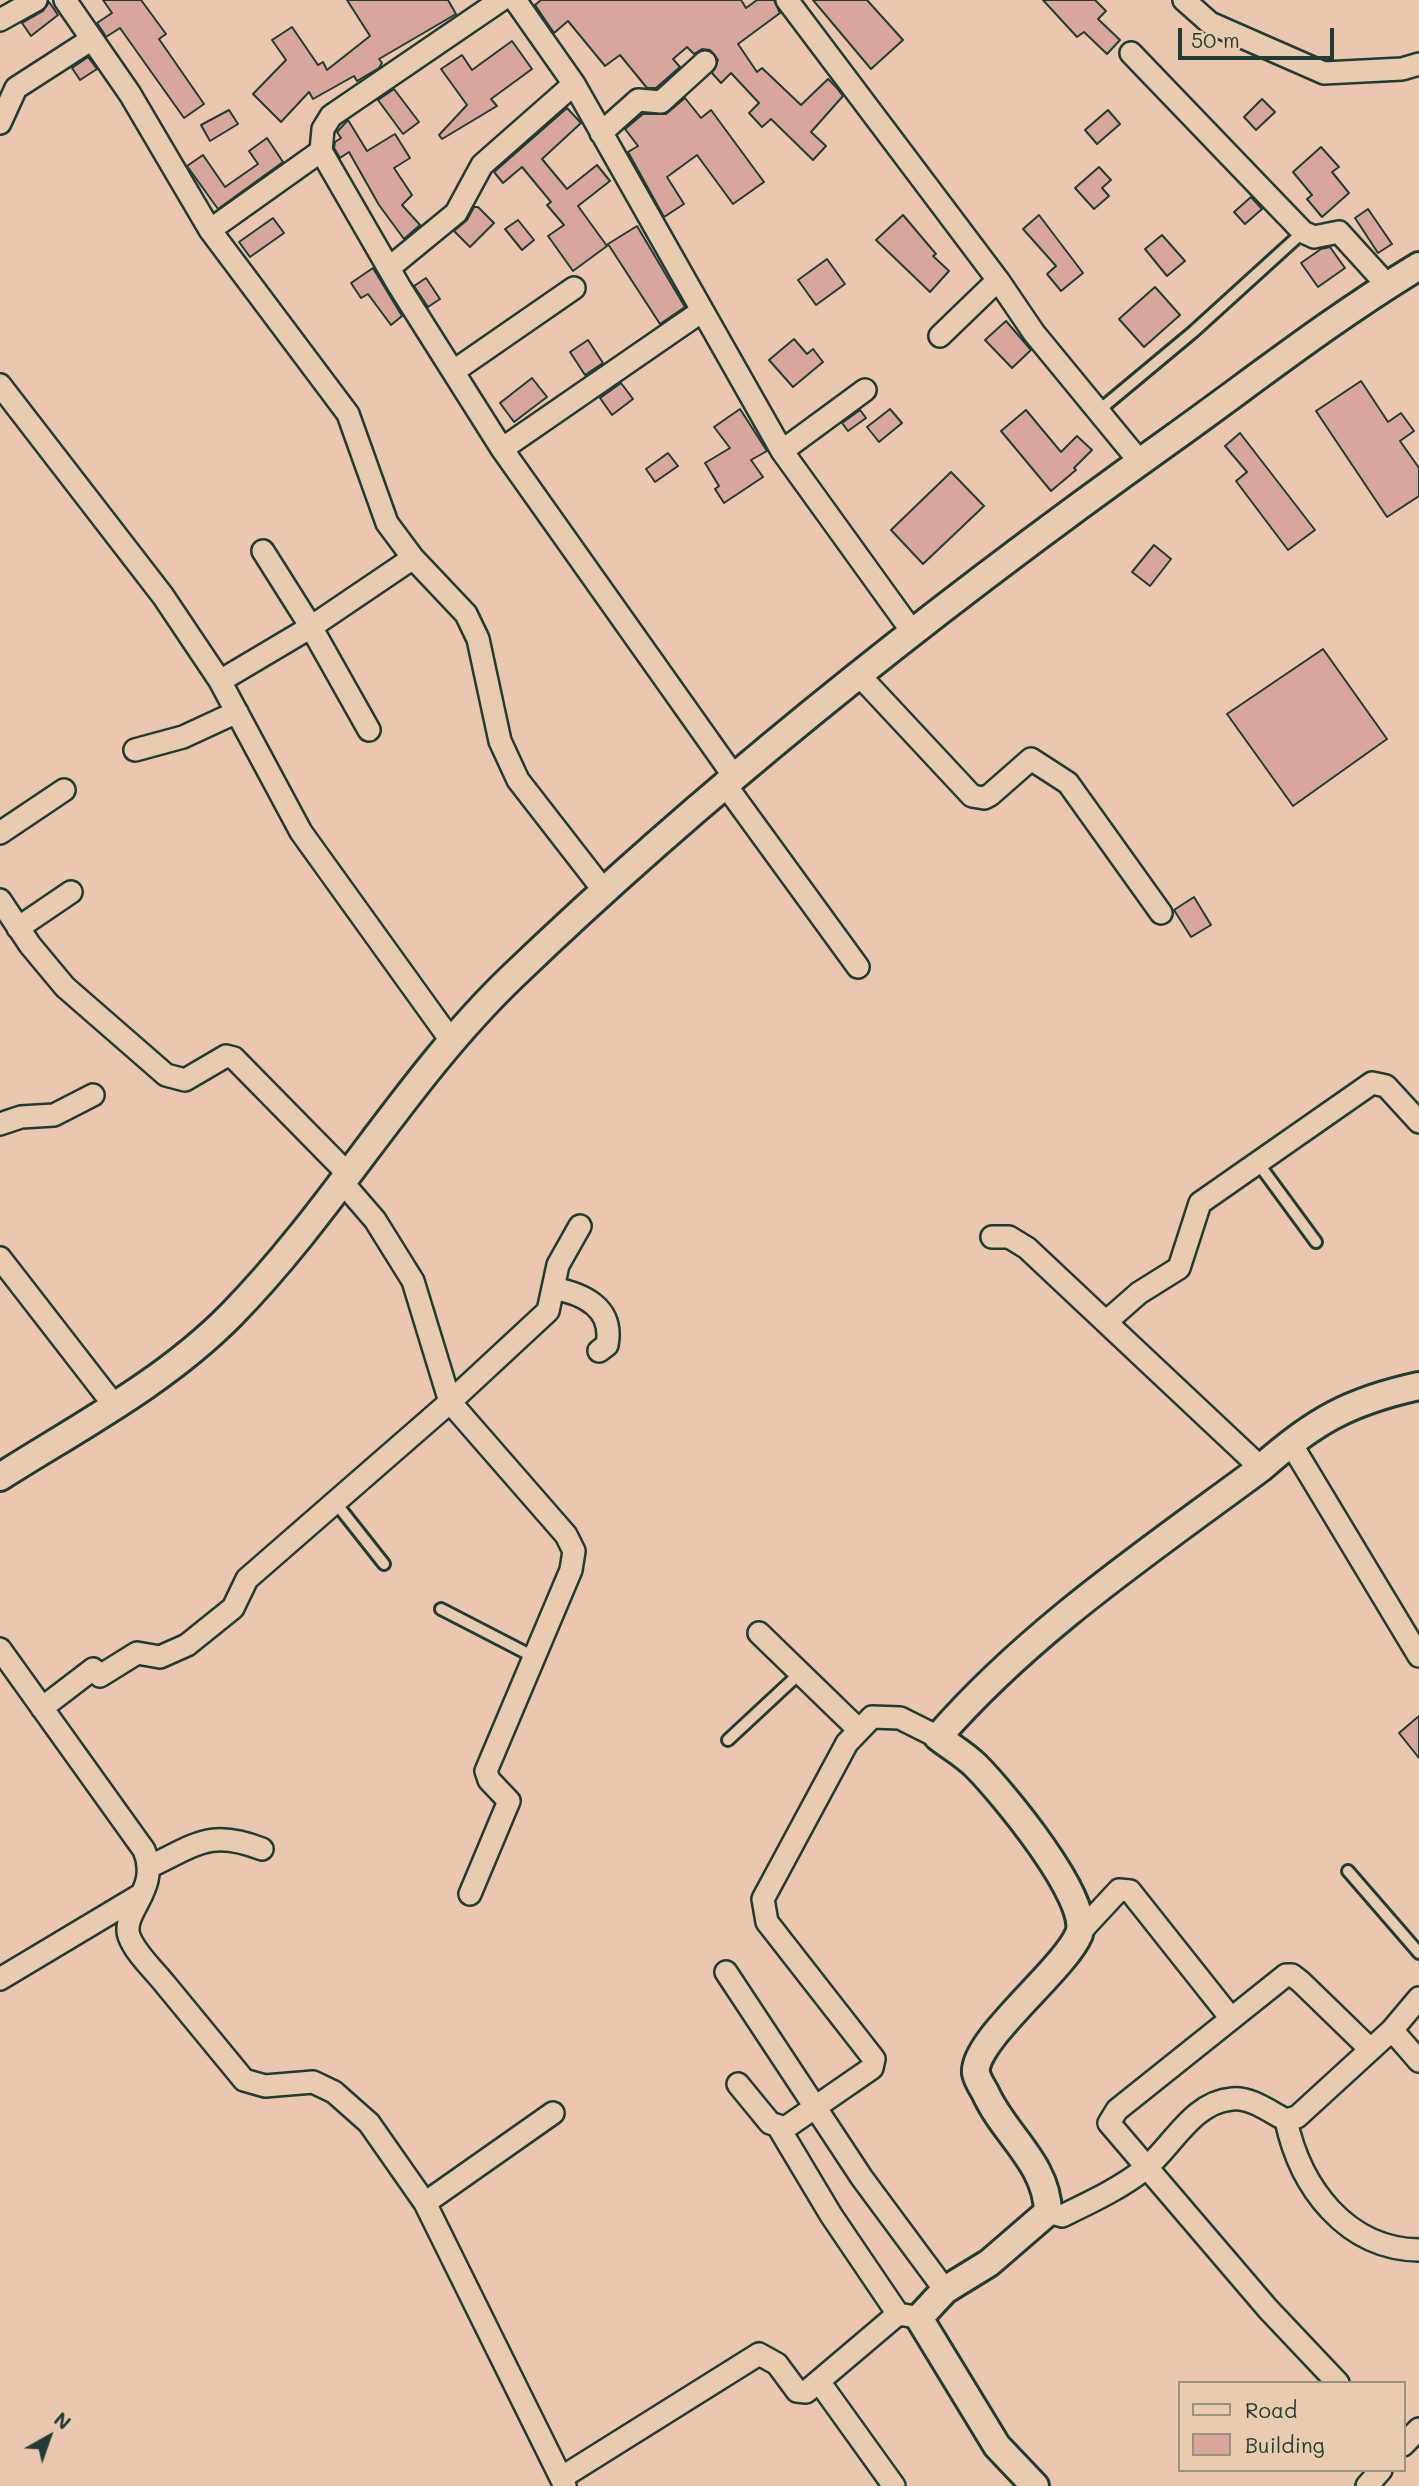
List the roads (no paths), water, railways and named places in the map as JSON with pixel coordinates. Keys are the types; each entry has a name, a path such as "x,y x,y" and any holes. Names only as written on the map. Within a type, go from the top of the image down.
{"street":[{"path":"0,20 36,0"},
{"path":"65,0 130,94 210,230 348,414 384,518 412,558 466,614 478,639 500,741 518,780 605,892"},
{"path":"501,0 331,116 323,129 321,151 389,268 502,449 858,967"},
{"path":"515,0 574,85 782,451 914,634"},
{"path":"787,0 998,279 1034,333 1140,462"},
{"path":"1184,0 1210,23 1324,73 1402,69 1419,64"},
{"path":"0,123 16,88 92,40"},
{"path":"1131,53 1303,232 1314,237 1339,232 1388,286"},
{"path":"601,133 639,100 661,102 705,62"},
{"path":"389,268 456,213 482,165 574,85"},
{"path":"210,230 321,151"},
{"path":"0,1477 114,1405 204,1342 278,1264 346,1179 450,1039 513,975 729,779 1060,519 1419,266"},
{"path":"940,336 998,279"},
{"path":"454,371 574,288"},
{"path":"502,449 702,311"},
{"path":"0,385 163,596 220,681 302,832 450,1039"},
{"path":"782,451 865,390"},
{"path":"262,551 311,627 369,730"},
{"path":"220,681 311,627 412,558"},
{"path":"860,676 972,796 984,798 1027,760 1044,766 1068,783 1161,913"},
{"path":"135,750 183,737 237,712"},
{"path":"0,832 64,790"},
{"path":"18,928 71,892"},
{"path":"0,900 18,928 65,987 166,1075 185,1080 226,1056 234,1058 346,1179 413,1281 450,1402 566,1535 574,1551 571,1570 486,1771 489,1780 509,1801 470,1894"},
{"path":"1106,1322 1139,1293 1179,1268 1196,1208 1376,1082 1392,1090 1419,1122"},
{"path":"0,1124 22,1117 54,1115 93,1095"},
{"path":"42,1708 93,1669 100,1676 136,1653 160,1657 187,1645 233,1608 247,1579 450,1402 548,1311 558,1265 580,1226"},
{"path":"992,1237 1001,1235 1017,1240 1261,1468"},
{"path":"0,1258 114,1405"},
{"path":"553,1288 579,1293 599,1308 608,1336 607,1345 599,1351"},
{"path":"938,1737 974,1696 1016,1657 1261,1468 1290,1442 1331,1414 1377,1395 1419,1386"},
{"path":"1290,1442 1419,1656"},
{"path":"759,1633 859,1730"},
{"path":"0,1649 144,1850 151,1866 144,1893 130,1920 129,1935 144,1958 244,2080 265,2086 313,2082 334,2092 369,2123 425,2203 563,2482 759,2354 777,2364 797,2391 806,2392 908,2316 989,2263 1033,2228 1048,2212"},
{"path":"738,2084 770,2123 785,2128 818,2108 872,2068 874,2059 782,1945 767,1922 763,1899 847,1743 872,1717 900,1718 938,1737 974,1764 1003,1795 1058,1871 1075,1900 1080,1933"},
{"path":"151,1866 207,1840 223,1838 262,1849"},
{"path":"1048,2212 1042,2177 989,2101 976,2073 979,2055 1119,1890 1130,1891 1230,2017"},
{"path":"0,1979 144,1893"},
{"path":"726,1972 862,2178 945,2290"},
{"path":"1336,2381 1268,2309 1109,2123 1111,2116 1279,1977 1292,1975 1370,2049"},
{"path":"1048,2212 1062,2216 1105,2195 1146,2167 1196,2114 1215,2103 1234,2098 1250,2102 1286,2120 1297,2117 1392,2029 1419,1998"},
{"path":"1392,2029 1419,2061"},
{"path":"425,2203 553,2113"},
{"path":"1286,2120 1300,2169 1313,2189 1344,2223 1379,2244 1419,2250"},
{"path":"779,2128 831,2215 908,2316 997,2446 1035,2486"},
{"path":"820,2383 894,2486"},
{"path":"1405,2443 1419,2428"},
{"path":"1367,2486 1379,2472"}],"lane":[{"path":"1097,412 1193,332 1303,232"},
{"path":"1258,1163 1316,1242"},
{"path":"335,1502 384,1564"},
{"path":"441,1609 534,1657"},
{"path":"728,1740 800,1673"},
{"path":"1348,1871 1419,1953"}]}
